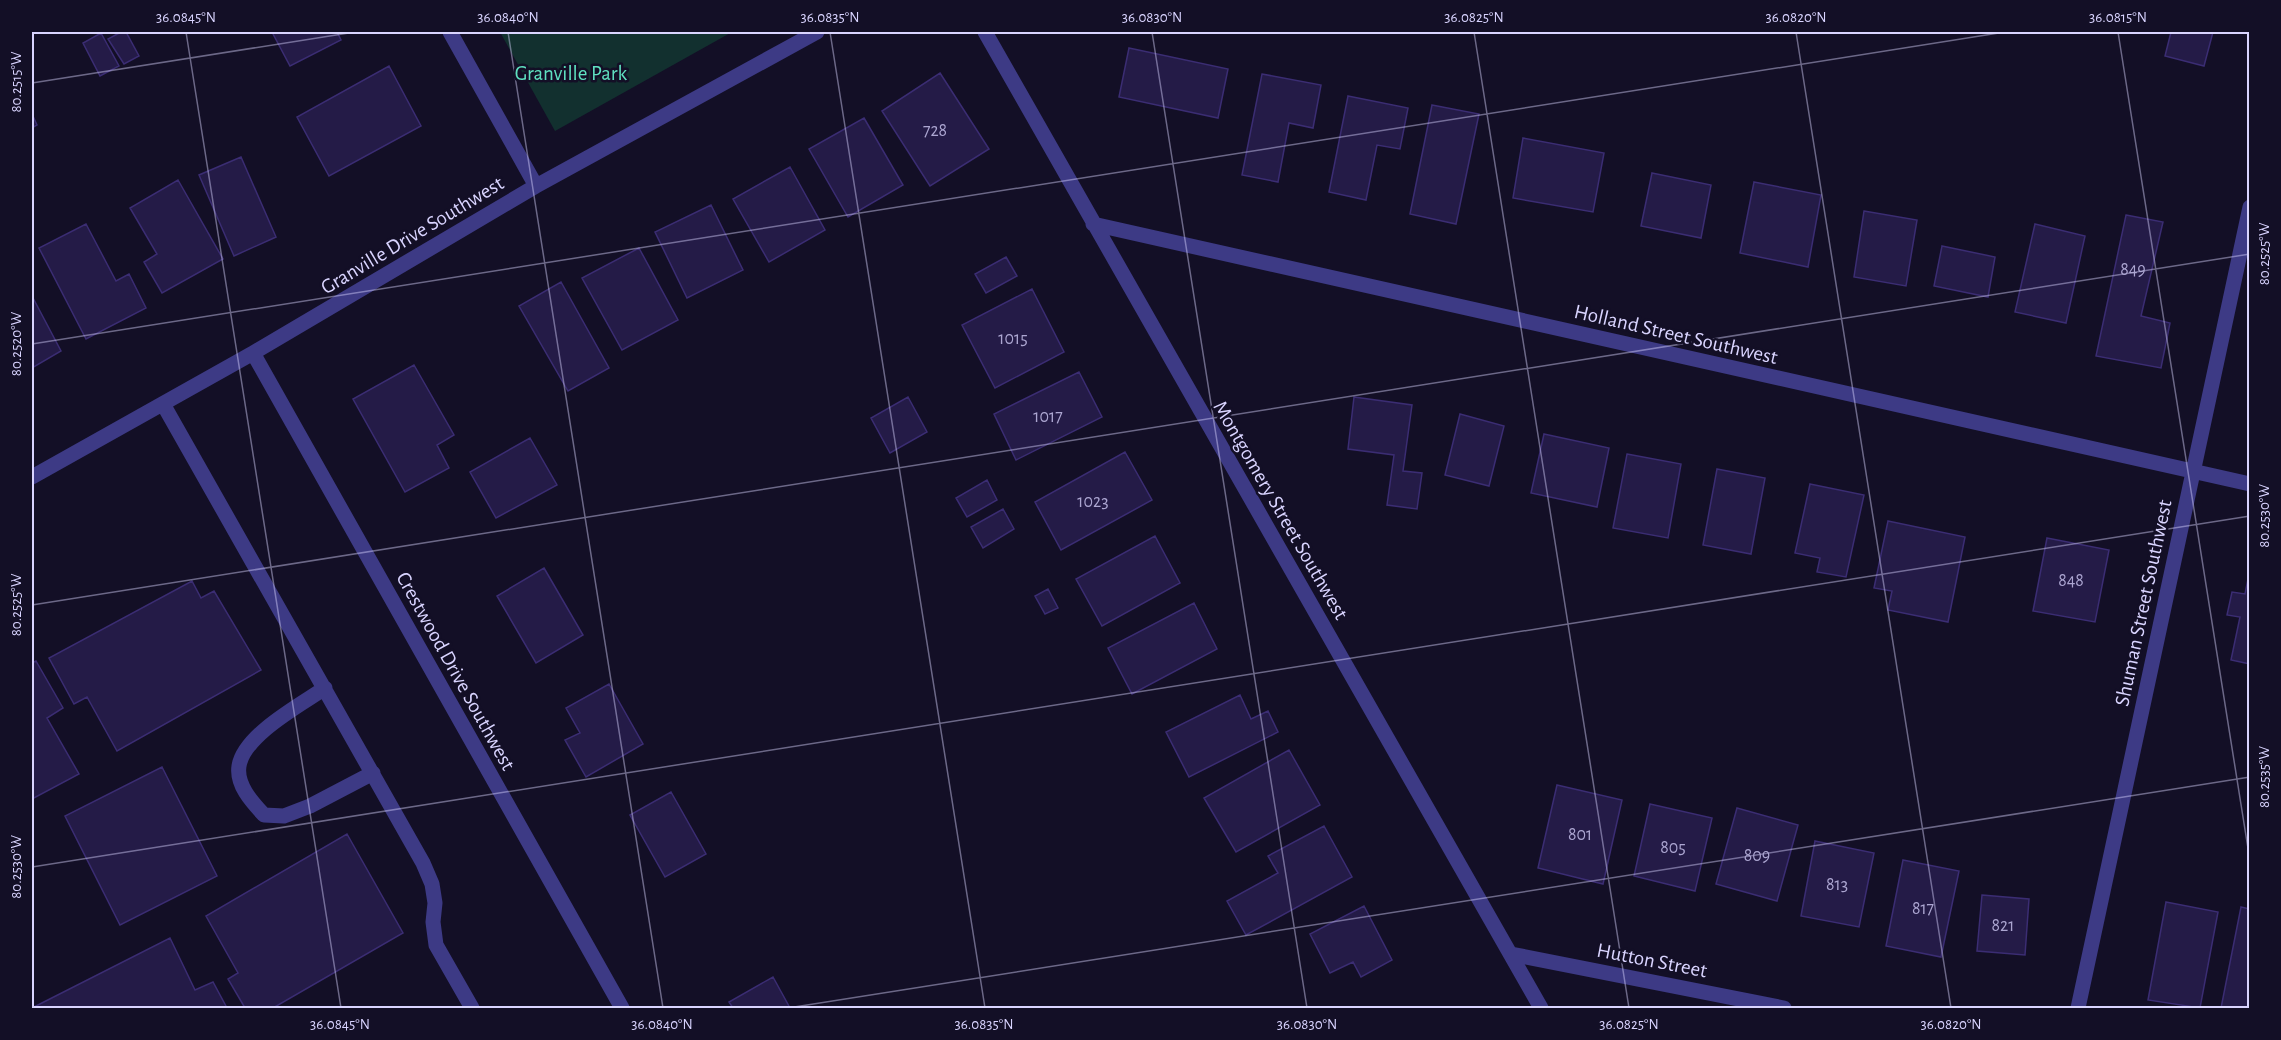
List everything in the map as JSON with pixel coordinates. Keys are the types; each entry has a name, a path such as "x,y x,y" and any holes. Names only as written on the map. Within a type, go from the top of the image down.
{"street":[{"path":"450,32 536,186"},
{"name":"Granville Drive Southwest","path":"32,477 253,353 536,186 817,32"},
{"name":"Montgomery Street Southwest","path":"985,32 1541,1008"},
{"name":"Shuman Street Southwest","path":"2078,1008 2250,207"},
{"name":"Holland Street Southwest","path":"1093,224 2250,484"},
{"name":"Crestwood Drive Southwest","path":"253,353 622,1008"},
{"path":"163,404 423,863 432,884 436,945 472,1008"},
{"path":"325,688 265,730 245,750 239,767 241,782 249,799 264,815 284,816 310,806 373,773"},
{"name":"Hutton Street","path":"1511,954 1784,1008"}],"green space":[{"name":"Granville Park","path":"500,32 732,32 555,131"}],"building":[{"path":"121,32 126,32 139,56 124,64 108,39"},
{"path":"272,32 337,32 341,40 290,66"},
{"path":"2171,32 2213,32 2204,66 2165,56"},
{"path":"101,33 119,66 100,76 83,43"},
{"path":"1129,48 1228,69 1218,118 1119,97"},
{"path":"389,66 421,126 329,176 297,117"},
{"path":"940,73 989,149 930,186 882,111"},
{"path":"1262,74 1321,85 1313,128 1289,123 1278,182 1242,175"},
{"path":"1348,96 1408,108 1400,149 1377,145 1366,200 1329,192"},
{"path":"1432,105 1479,114 1456,224 1410,214"},
{"path":"32,114 37,125 32,128"},
{"path":"864,118 903,185 848,217 809,149"},
{"path":"1523,138 1604,153 1593,212 1513,198"},
{"path":"241,157 276,237 234,256 199,175"},
{"path":"790,167 825,230 769,262 733,199"},
{"path":"1652,173 1711,185 1701,238 1641,226"},
{"path":"178,180 223,259 162,293 144,262 157,254 130,208"},
{"path":"1754,182 1821,195 1808,267 1740,253"},
{"path":"711,205 743,270 687,298 655,232"},
{"path":"1864,211 1917,220 1906,286 1854,277"},
{"path":"2126,215 2163,222 2141,316 2170,323 2161,368 2096,356"},
{"path":"86,224 116,281 129,274 146,308 86,339 39,248"},
{"path":"2035,224 2085,236 2066,323 2015,312"},
{"path":"1942,246 1995,257 1988,297 1934,286"},
{"path":"639,248 678,320 622,350 582,278"},
{"path":"1006,257 1017,276 986,293 975,274"},
{"path":"561,282 609,368 568,391 519,306"},
{"path":"1032,289 1064,352 995,388 962,325"},
{"path":"32,296 61,351 32,368"},
{"path":"414,365 454,435 437,445 449,468 405,492 353,399"},
{"path":"1079,372 1102,417 1016,460 994,414"},
{"path":"908,397 927,432 890,453 871,418"},
{"path":"1354,397 1412,405 1403,471 1422,473 1417,509 1387,505 1394,455 1348,449"},
{"path":"1460,414 1504,426 1489,486 1445,475"},
{"path":"1544,434 1609,448 1597,507 1531,493"},
{"path":"530,438 557,485 496,518 470,472"},
{"path":"1125,452 1152,500 1061,550 1035,502"},
{"path":"1627,454 1681,464 1668,538 1613,528"},
{"path":"1717,469 1765,478 1751,554 1703,545"},
{"path":"987,480 997,500 967,517 956,498"},
{"path":"1810,484 1864,495 1846,577 1817,572 1820,558 1795,553"},
{"path":"1003,509 1014,529 983,548 971,527"},
{"path":"1888,521 1965,537 1948,622 1888,610 1892,591 1874,588"},
{"path":"1155,536 1180,583 1102,626 1076,579"},
{"path":"2047,538 2109,550 2095,622 2033,611"},
{"path":"544,568 583,635 536,663 497,596"},
{"path":"2248,579 2250,579 2250,664 2231,660 2240,617 2227,615 2232,592 2245,594"},
{"path":"192,581 201,598 214,591 261,670 117,751 87,697 74,704 49,658"},
{"path":"1048,589 1058,608 1045,614 1035,596"},
{"path":"1194,603 1217,649 1132,694 1108,648"},
{"path":"36,661 63,708 47,718 79,774 32,799 32,663"},
{"path":"609,684 643,744 586,777 565,740 580,733 566,708"},
{"path":"1240,695 1251,719 1268,711 1278,732 1189,777 1166,732"},
{"path":"1289,750 1320,805 1236,852 1204,798"},
{"path":"162,767 217,876 120,925 65,816"},
{"path":"1557,785 1622,800 1603,884 1538,868"},
{"path":"671,792 706,854 665,877 630,815"},
{"path":"1650,804 1712,818 1695,891 1634,876"},
{"path":"1737,808 1798,825 1777,901 1716,884"},
{"path":"1324,826 1352,877 1246,935 1227,901 1278,873 1268,856"},
{"path":"347,834 403,933 273,1008 245,1008 228,979 238,973 206,916"},
{"path":"1815,841 1874,853 1859,927 1801,916"},
{"path":"1903,860 1959,871 1941,957 1886,946"},
{"path":"1982,895 2029,899 2025,955 1977,951"},
{"path":"2166,902 2218,912 2200,1008 2148,1000"},
{"path":"1364,906 1392,960 1361,977 1353,962 1330,973 1310,934"},
{"path":"2241,907 2250,909 2250,1008 2221,1008"},
{"path":"170,938 195,990 213,982 227,1008 32,1008"},
{"path":"773,977 790,1008 733,1008 729,1002"}]}
